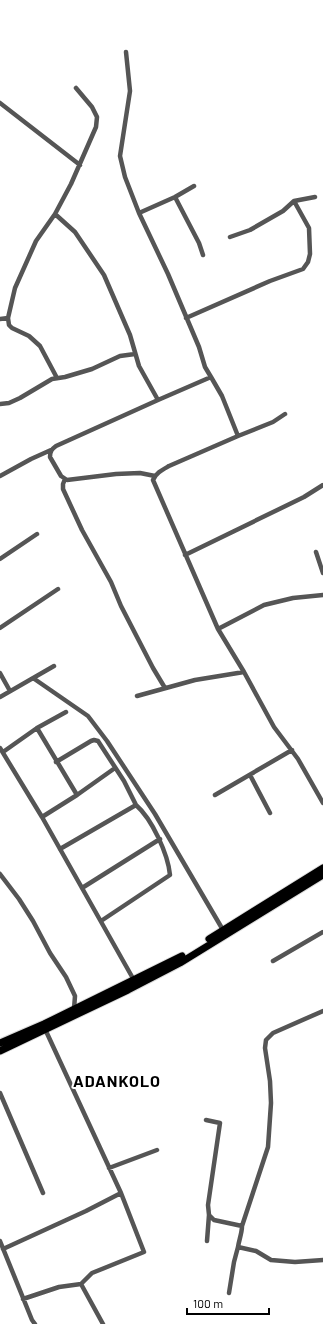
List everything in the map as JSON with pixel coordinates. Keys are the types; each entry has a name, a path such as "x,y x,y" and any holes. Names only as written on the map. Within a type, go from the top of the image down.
{"main road":[{"path":"0,1051 135,983 178,959 323,868"},
{"path":"0,1043 180,963 323,875"}],"street":[{"path":"126,52 130,91 120,156 125,177 139,213 168,274 199,347 205,367 222,396 238,436"},
{"path":"57,378 40,346 29,336 12,328 9,325 8,318 15,288 36,241 55,214 80,165 96,127 97,117 92,107 76,88"},
{"path":"0,103 80,165"},
{"path":"139,213 175,197 194,186"},
{"path":"175,197 193,230 203,255"},
{"path":"230,237 250,230 283,211 294,201 315,197"},
{"path":"186,318 263,284 303,269 308,262 310,241 308,228 294,201"},
{"path":"55,214 75,232 104,275 120,310 139,366 158,400"},
{"path":"0,319 8,318"},
{"path":"0,404 9,403 20,398 36,390 46,382 92,369 120,356 136,354"},
{"path":"0,476 56,446 211,377"},
{"path":"285,414 273,422 169,466 155,476 153,480 218,629 244,672 274,727 298,759 323,803"},
{"path":"51,450 50,457 61,476 67,480 116,474 140,474 155,476"},
{"path":"65,479 63,489 82,530 111,582 121,606 165,688"},
{"path":"185,555 304,496 323,485"},
{"path":"0,559 37,534"},
{"path":"316,552 323,573"},
{"path":"0,628 58,589"},
{"path":"218,629 264,605 293,598 323,595"},
{"path":"0,697 54,666"},
{"path":"137,696 195,680 244,672"},
{"path":"0,673 10,691"},
{"path":"33,678 88,716 107,741 154,814 223,930"},
{"path":"66,712 56,716 1,750 42,817 135,983"},
{"path":"37,728 76,795"},
{"path":"56,762 94,740 98,741 136,805 160,839 170,875 101,921"},
{"path":"215,795 292,750"},
{"path":"42,817 115,768"},
{"path":"250,775 270,813"},
{"path":"60,849 136,805"},
{"path":"82,888 160,839"},
{"path":"0,874 19,899 50,953 66,977 75,996 74,1009"},
{"path":"273,961 323,932"},
{"path":"229,1293 242,1226 268,1147 271,1103 270,1081 264,1048 266,1040 273,1033 323,1011"},
{"path":"23,1299 59,1287 81,1284 92,1273 144,1252 121,1193 45,1029"},
{"path":"0,1093 43,1193"},
{"path":"206,1120 220,1123 208,1205 209,1215 207,1241"},
{"path":"109,1168 157,1150"},
{"path":"4,1249 121,1193"},
{"path":"209,1215 214,1220 242,1226"},
{"path":"0,1241 23,1299 35,1324"},
{"path":"238,1247 256,1251 271,1260 295,1262 323,1260"},
{"path":"81,1284 103,1324"}],"district":[{"name":"ADANKOLO","path":"117,1081"}]}
